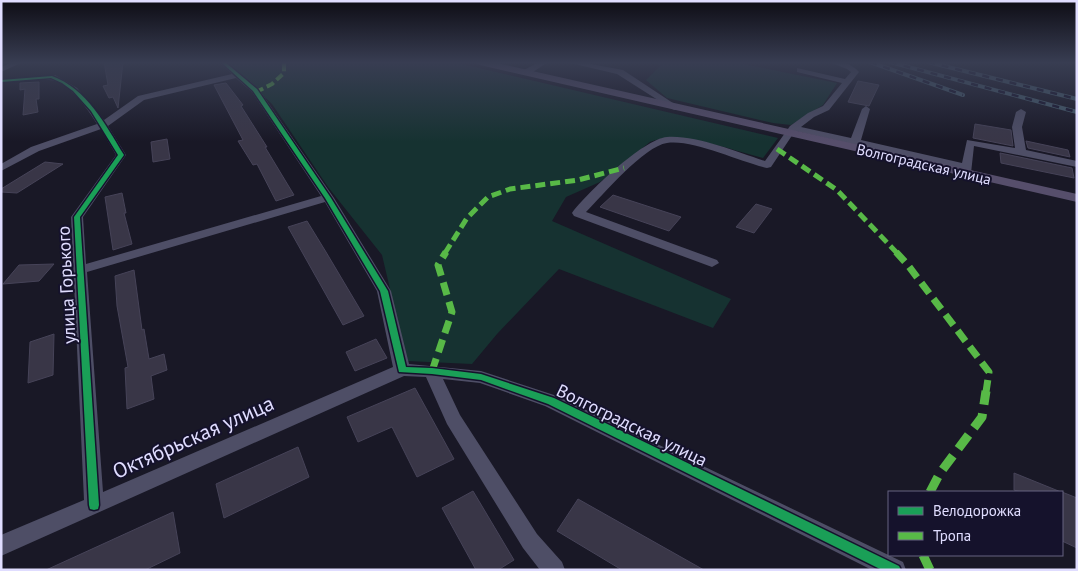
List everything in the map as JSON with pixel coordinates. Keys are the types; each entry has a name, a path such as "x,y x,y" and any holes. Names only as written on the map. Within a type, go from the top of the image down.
{"main road":[{"name":"Волгоградская улица","path":"597,89 675,107 791,130 966,170 1077,198"}],"street":[{"name":"улица Горького","path":"71,89 91,105 121,154 77,217 94,505"},
{"path":"1,168 35,149 103,125 141,98 180,89"},
{"path":"252,89 328,198 384,291 402,370"},
{"path":"646,89 675,107"},
{"path":"712,263 578,213 624,168 653,144 666,140 684,142 767,165 791,130 811,115 826,108 842,89"},
{"path":"855,142 866,109"},
{"path":"1021,112 1017,127 1021,153"},
{"path":"80,270 328,198"},
{"name":"Волгоградская улица","path":"402,370 432,371 481,377 551,401 873,565 895,570"},
{"name":"Октябрьская улица","path":"1,546 402,370"},
{"path":"432,371 453,419 530,540 554,570"}],"lane":[{"path":"791,130 855,142 966,170 970,142 1077,164"}],"green space":[{"path":"256,89 567,89 778,138 763,158 691,140 676,138 650,142 600,182 566,197 552,221 731,299 713,328 559,269 497,334 472,364 407,361 382,255 328,187 272,104"},
{"path":"656,89 833,89 823,105 791,125 773,123 667,98"}],"building":[{"path":"20,89 39,89 39,99 36,99 38,112 23,115 25,89"},
{"path":"104,89 120,89 118,108 113,97 109,98"},
{"path":"216,89 230,89 243,105 241,106 294,195 276,201 257,164 253,165 238,141 243,140"},
{"path":"854,89 877,89 869,106 848,102"},
{"path":"975,124 1011,130 1013,146 973,138"},
{"path":"167,139 170,159 153,162 151,142"},
{"path":"1026,141 1068,150 1070,157 1028,148"},
{"path":"1000,153 1072,168 1074,178 1001,163"},
{"path":"45,162 63,164 17,193 1,192 1,189"},
{"path":"122,193 126,213 124,213 132,244 113,250 105,197"},
{"path":"613,195 681,217 669,231 600,207"},
{"path":"756,204 772,209 754,233 736,227"},
{"path":"307,221 364,316 343,325 288,227"},
{"path":"54,264 39,281 3,284 19,265"},
{"path":"134,270 142,330 144,329 149,359 164,354 167,370 151,376 154,399 127,409 125,368 128,367 117,306 115,276"},
{"path":"54,334 53,375 28,383 30,342"},
{"path":"376,339 387,358 355,371 346,352"},
{"path":"415,388 454,459 417,477 392,427 358,442 347,417"},
{"path":"298,447 309,477 224,518 216,484"},
{"path":"1014,473 1059,491 1018,491 1014,490"},
{"path":"473,491 514,560 498,570 476,570 442,508"},
{"path":"1063,492 1077,498 1077,548 1063,541"},
{"path":"578,499 704,570 622,570 557,531"},
{"path":"173,512 180,553 145,570 46,570"}],"railway":[{"path":"945,89 963,95"},
{"path":"990,89 1077,112"},
{"path":"1035,89 1077,99"}],"marked path":[{"path":"256,92 263,89"},
{"path":"777,149 837,190 907,264 989,372 982,417 940,473 931,491"},
{"path":"432,371 452,312 438,265 473,210 488,197 510,189 578,180 624,168"},
{"path":"923,556 930,570"}],"cycle path":[{"path":"72,89 84,99 121,155 77,217 94,505"},
{"path":"253,89 328,198 384,291 402,370 432,371 481,377 551,401 895,570"}]}
